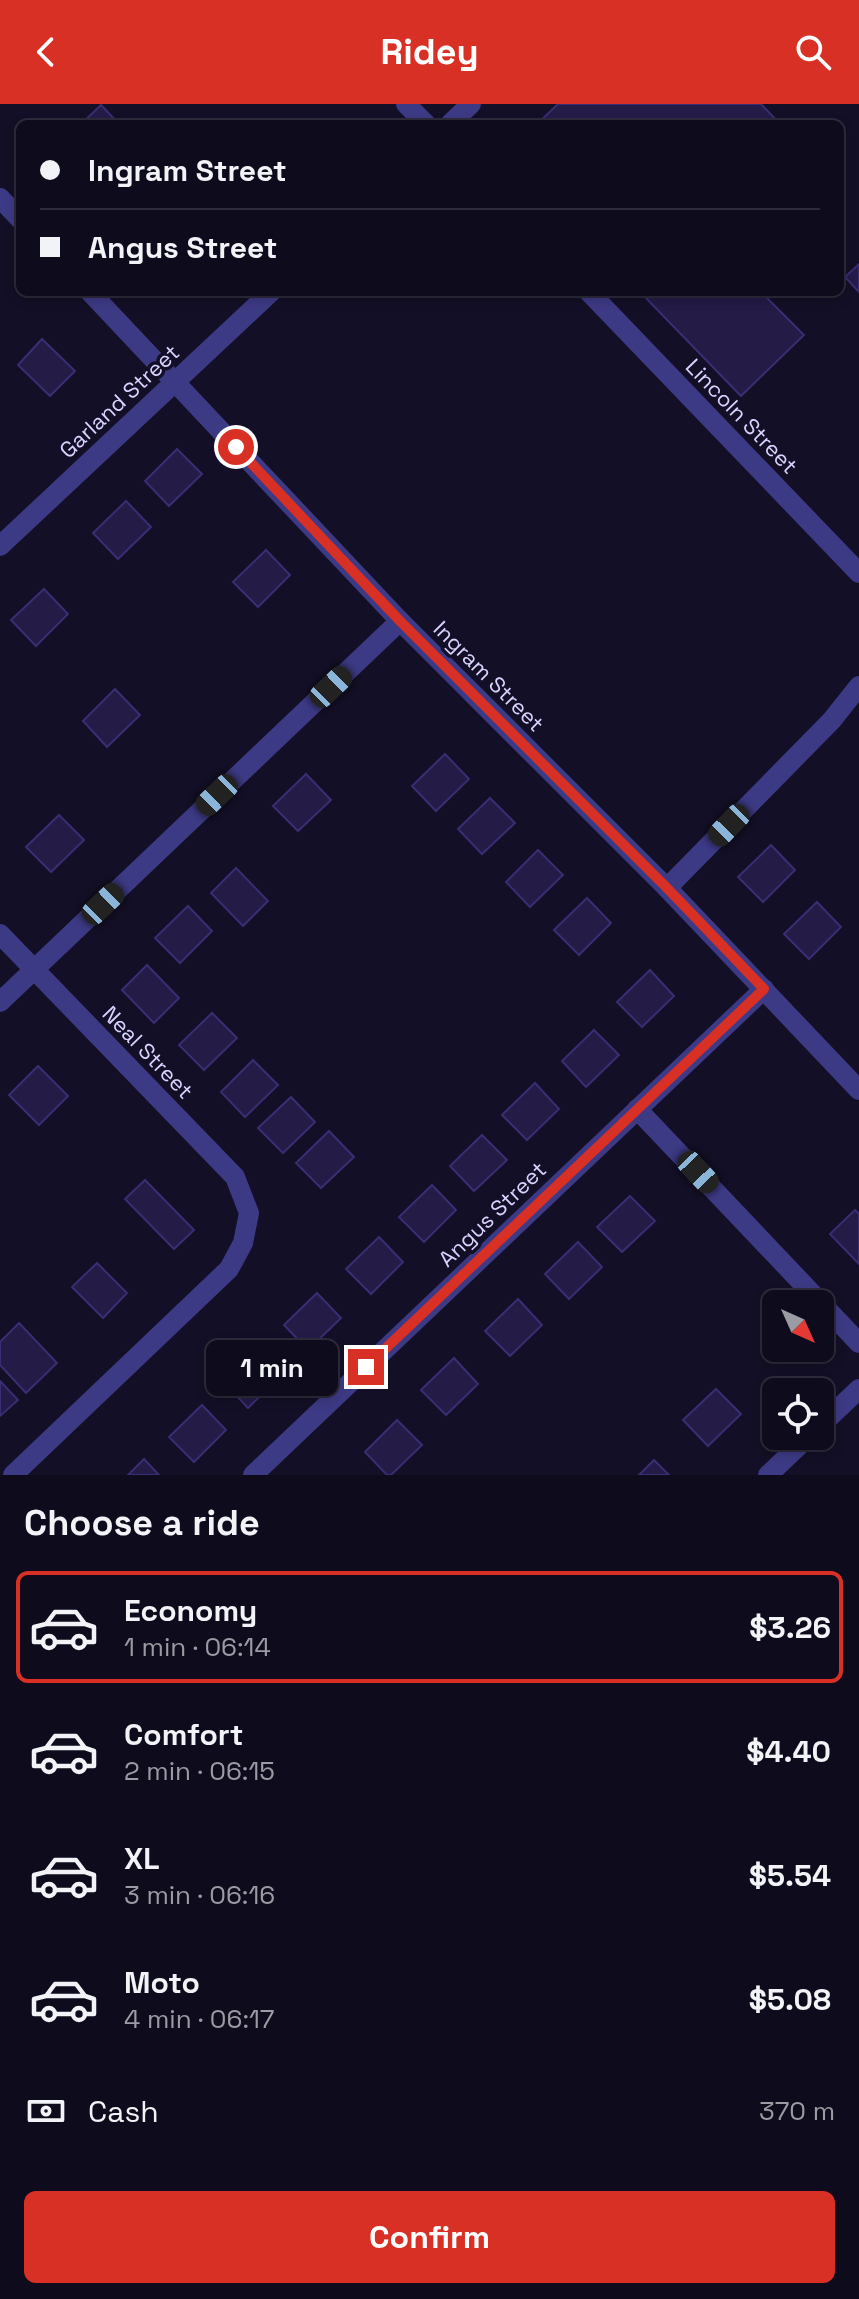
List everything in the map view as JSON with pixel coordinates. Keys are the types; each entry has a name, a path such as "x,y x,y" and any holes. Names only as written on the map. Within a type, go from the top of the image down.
{"street":[{"path":"406,104 422,120"},
{"path":"454,120 471,104"},
{"path":"0,198 16,215"},
{"name":"Ingram Street","path":"94,296 400,621 667,888 859,1090"},
{"name":"Garland Street","path":"0,546 267,296"},
{"name":"Lincoln Street","path":"593,296 859,573"},
{"path":"0,1002 400,621"},
{"path":"667,888 832,720 859,686"},
{"name":"Neal Street","path":"0,934 235,1177 249,1213 243,1243 229,1269 13,1475"},
{"name":"Angus Street","path":"253,1475 764,989"},
{"path":"637,1109 859,1343"},
{"path":"834,1413 859,1389"},
{"path":"768,1475 794,1450"}],"building":[{"path":"558,104 761,104 776,120 647,120 541,120"},
{"path":"101,105 115,120 85,120"},
{"path":"859,264 859,292 845,277"},
{"path":"644,296 765,296 804,335 741,396"},
{"path":"42,339 75,371 50,396 18,365"},
{"path":"177,449 202,474 169,506 145,481"},
{"path":"126,501 151,527 118,559 93,533"},
{"path":"266,550 290,575 258,607 233,582"},
{"path":"44,589 68,614 36,646 11,620"},
{"path":"115,689 140,715 107,747 83,721"},
{"path":"445,754 469,779 436,811 412,786"},
{"path":"306,774 331,800 298,831 273,806"},
{"path":"490,798 515,823 482,854 458,829"},
{"path":"59,815 84,840 51,872 26,847"},
{"path":"771,845 795,870 763,902 738,877"},
{"path":"538,850 563,875 530,907 506,882"},
{"path":"236,868 268,901 243,926 211,893"},
{"path":"587,898 611,923 579,955 554,930"},
{"path":"817,902 841,927 809,959 784,934"},
{"path":"188,906 212,931 180,963 155,938"},
{"path":"147,965 179,998 154,1023 122,990"},
{"path":"650,970 674,996 642,1027 617,1002"},
{"path":"212,1013 237,1038 204,1070 179,1045"},
{"path":"594,1030 619,1055 586,1087 562,1061"},
{"path":"253,1060 278,1085 245,1117 221,1092"},
{"path":"38,1066 68,1096 39,1125 9,1095"},
{"path":"535,1083 559,1109 527,1140 502,1115"},
{"path":"291,1097 315,1122 283,1153 258,1128"},
{"path":"329,1131 354,1157 321,1188 296,1163"},
{"path":"482,1135 507,1160 474,1191 450,1166"},
{"path":"145,1180 194,1230 174,1249 125,1199"},
{"path":"432,1185 456,1210 424,1242 399,1217"},
{"path":"630,1196 655,1221 622,1252 597,1227"},
{"path":"855,1210 859,1214 859,1264 830,1234"},
{"path":"379,1237 403,1262 371,1294 346,1269"},
{"path":"578,1242 602,1267 569,1299 545,1274"},
{"path":"97,1263 127,1293 103,1318 72,1287"},
{"path":"317,1293 341,1318 308,1350 284,1325"},
{"path":"518,1299 542,1325 510,1356 485,1331"},
{"path":"19,1323 57,1363 26,1393 0,1365 0,1342"},
{"path":"256,1351 281,1376 248,1408 224,1382"},
{"path":"454,1358 478,1384 446,1415 421,1390"},
{"path":"0,1381 18,1400 0,1416"},
{"path":"716,1389 741,1414 708,1446 683,1420"},
{"path":"202,1405 226,1430 194,1462 169,1437"},
{"path":"397,1420 422,1445 391,1475 387,1475 365,1452"},
{"path":"144,1459 159,1475 128,1475"},
{"path":"654,1460 669,1475 639,1475"}],"route":[{"path":"236,447 400,621 764,989 366,1367"}]}
